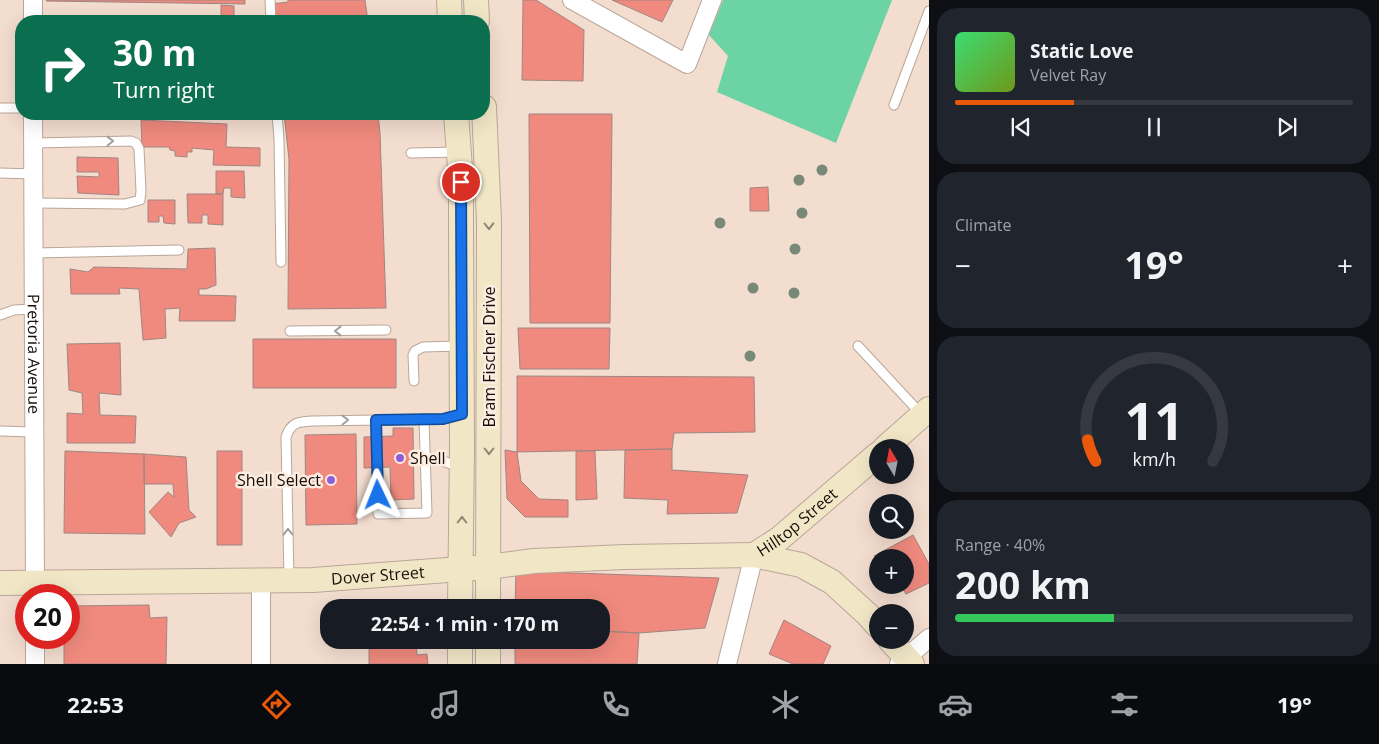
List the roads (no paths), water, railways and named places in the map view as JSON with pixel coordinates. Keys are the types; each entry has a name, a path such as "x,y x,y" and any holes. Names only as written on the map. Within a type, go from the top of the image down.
{"street":[{"path":"33,0 33,15"},
{"path":"449,0 450,15"},
{"path":"476,0 477,15"},
{"path":"572,0 687,64 712,0"},
{"name":"Pretoria Avenue","path":"34,120 35,584"},
{"name":"Bram Fischer Drive","path":"456,120 461,182 462,541 460,599"},
{"name":"Bram Fischer Drive","path":"485,120 489,221 488,599"},
{"path":"894,439 926,412"},
{"name":"Hilltop Street","path":"727,664 754,555 779,539 869,462"},
{"name":"Dover Street","path":"80,587 335,579 488,567 534,561 625,557 754,555 801,565 832,582 869,616"},
{"path":"261,664 262,581"},
{"name":"Dover Street","path":"0,584 15,586"},
{"path":"896,649 905,662 929,638"},
{"path":"35,649 35,664"},
{"path":"460,649 460,664"},
{"path":"488,649 488,664"}],"lane":[{"path":"270,0 271,15"},
{"path":"894,105 929,11"},
{"path":"0,108 15,108"},
{"path":"277,120 281,262"},
{"path":"34,143 131,141 136,143 139,149 141,191 140,200 125,204 34,203"},
{"path":"411,153 459,152"},
{"path":"0,173 34,174"},
{"path":"34,253 180,250"},
{"path":"0,315 14,310 34,309"},
{"path":"290,331 386,330"},
{"path":"414,381 413,355 415,351 423,347 462,346"},
{"path":"858,346 926,412"},
{"path":"289,581 286,437 292,426 298,422 313,421 443,419 462,414"},
{"path":"376,420 378,514 427,512 424,419"},
{"path":"0,432 34,432"},
{"path":"426,457 462,468"}],"place":[{"name":"Shell","path":"400,458"},
{"name":"Shell Select","path":"331,480"}]}
